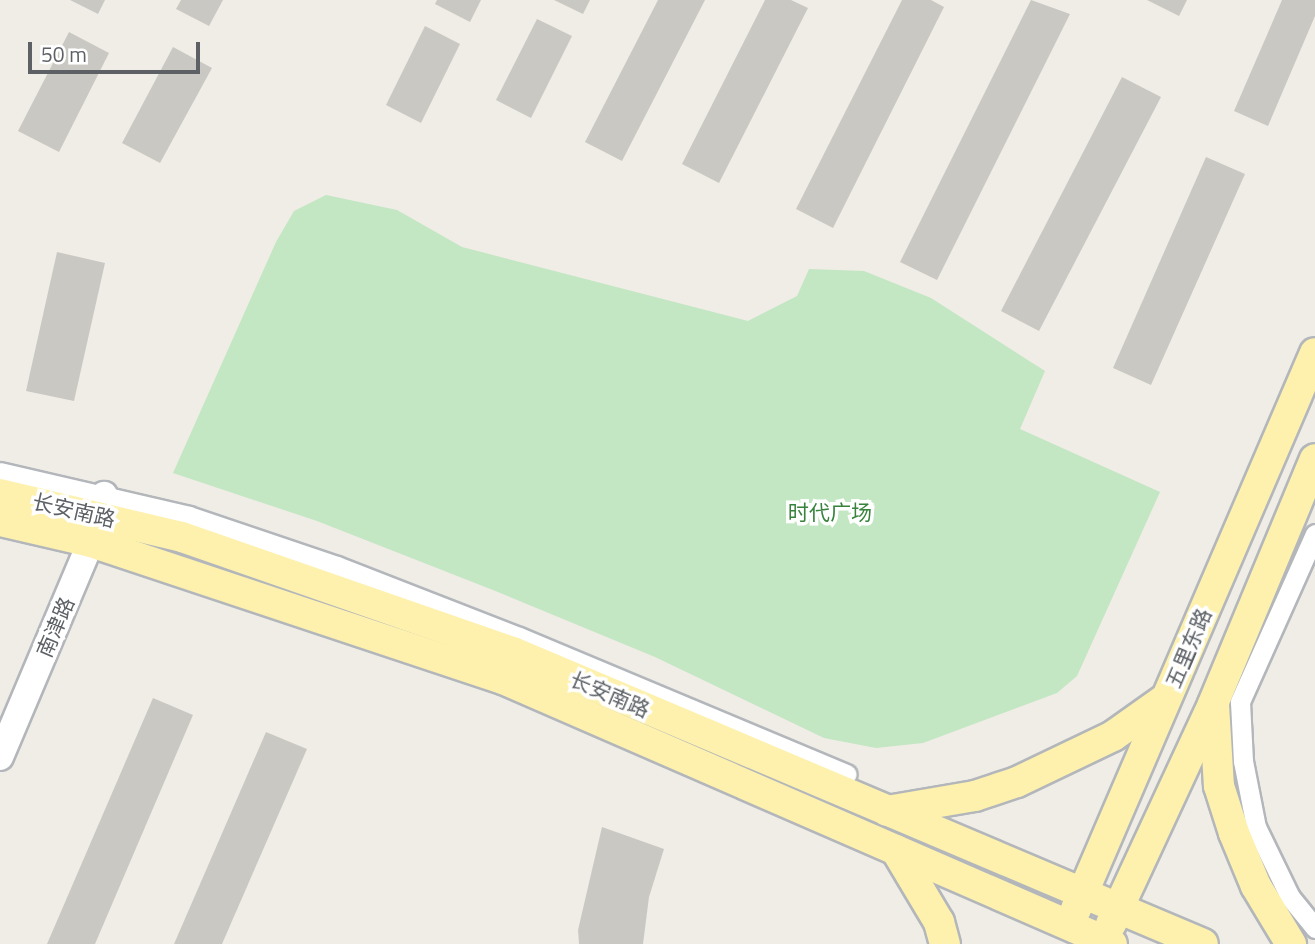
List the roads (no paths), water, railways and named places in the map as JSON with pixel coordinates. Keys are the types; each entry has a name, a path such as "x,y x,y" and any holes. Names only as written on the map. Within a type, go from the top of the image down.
{"main road":[{"name":"五里东路","path":"1064,935 1315,353"},
{"path":"1106,943 1118,907 1213,704 1315,459"},
{"name":"长安南路","path":"0,494 98,517 331,586 513,652 886,812 1084,891 1203,944"},
{"name":"长安南路","path":"0,521 98,517 503,679 896,850 1064,935 1106,943"},
{"path":"886,812 975,796 1017,782 1113,736 1166,699"},
{"path":"1213,704 1219,786 1234,833 1256,886 1291,944"},
{"path":"896,850 939,922 945,944"}],"street":[{"path":"0,472 98,517 188,516 350,571 846,774"},
{"name":"南津路","path":"0,757 98,517"},
{"path":"1315,534 1240,702 1243,761 1256,827 1290,897 1315,928"}],"park label":[{"name":"时代广场","path":"830,512"}]}
